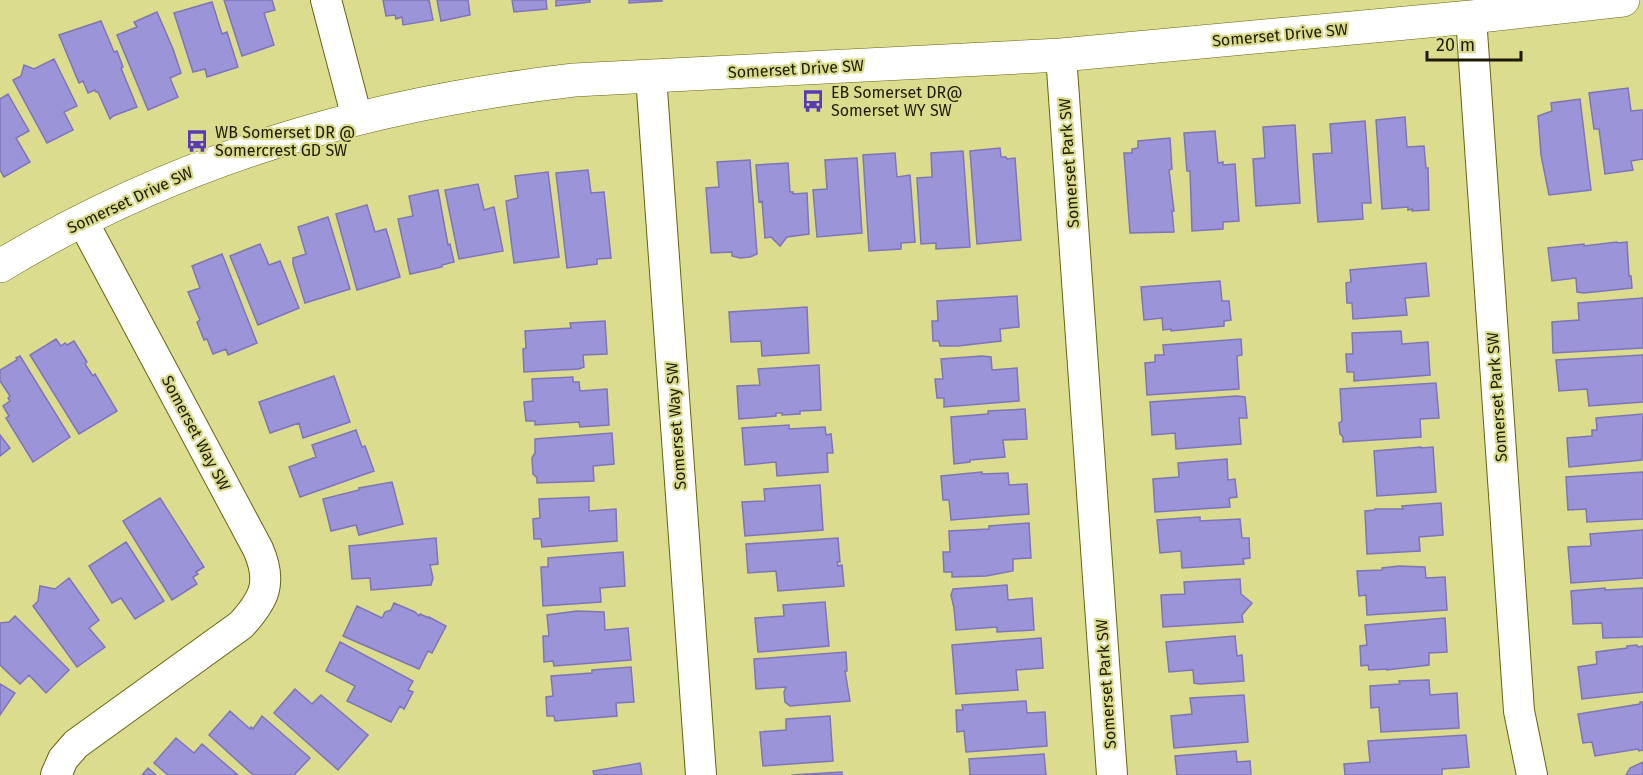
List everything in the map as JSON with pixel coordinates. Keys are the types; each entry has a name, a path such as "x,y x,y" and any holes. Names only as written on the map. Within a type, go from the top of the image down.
{"street":[{"path":"326,0 357,118"},
{"name":"Somerset Drive SW","path":"0,266 82,220 172,179 230,156 303,132 357,118 406,106 505,88 574,80 1061,55 1471,17 1623,0"},
{"name":"Somerset Park SW","path":"1471,17 1519,711 1532,775"},
{"name":"Somerset Park SW","path":"1061,55 1112,775"},
{"name":"Somerset Way SW","path":"651,76 701,775"},
{"name":"Somerset Way SW","path":"56,775 63,759 76,744 241,626 258,607 265,590 265,564 258,549 82,220"}],"building":[{"path":"224,0 272,0 275,10 264,13 274,45 242,56"},
{"path":"383,0 429,0 433,20 403,25 402,17 396,19 395,15 386,16"},
{"path":"437,0 468,0 470,15 441,21"},
{"path":"512,0 546,0 547,9 514,12"},
{"path":"556,0 590,0 590,2 556,6"},
{"path":"629,0 662,0 662,1 629,3"},
{"path":"212,2 222,34 227,32 238,67 207,77 205,69 193,72 174,13"},
{"path":"157,12 181,73 170,78 178,97 148,110 117,35 137,27 134,22"},
{"path":"101,21 114,52 117,51 123,67 121,68 137,107 110,119 98,92 95,90 88,93 83,81 79,83 59,35"},
{"path":"54,59 77,106 64,112 73,130 47,143 13,80 21,76 24,65 34,69"},
{"path":"1628,88 1631,111 1643,110 1643,159 1631,161 1633,170 1605,174 1599,129 1594,129 1589,93"},
{"path":"8,94 29,131 16,138 30,162 4,177 0,170 0,99"},
{"path":"1580,99 1591,190 1549,195 1541,155 1538,116 1552,111 1551,103"},
{"path":"1405,117 1407,147 1424,146 1426,168 1428,168 1429,210 1412,211 1412,209 1408,210 1408,207 1382,209 1376,120"},
{"path":"1365,121 1371,203 1362,203 1363,219 1318,222 1313,154 1332,153 1330,124"},
{"path":"1295,125 1300,203 1256,206 1253,159 1265,158 1263,127"},
{"path":"1215,131 1218,163 1235,164 1239,221 1223,222 1223,229 1192,231 1190,171 1187,171 1184,133"},
{"path":"1170,138 1172,169 1169,170 1174,232 1130,233 1124,153 1132,153 1132,149 1138,148 1138,141"},
{"path":"1000,148 1001,157 1015,158 1021,240 977,244 970,151"},
{"path":"963,151 970,247 936,249 936,243 921,244 917,178 932,177 931,153"},
{"path":"895,153 897,177 910,175 915,242 901,243 901,249 869,251 863,155"},
{"path":"857,158 862,233 817,237 813,190 827,189 825,160"},
{"path":"750,160 757,254 740,258 732,256 732,252 711,253 706,188 719,187 717,162"},
{"path":"788,163 790,192 793,194 807,193 809,234 787,237 780,246 771,237 765,238 756,165"},
{"path":"588,170 591,193 604,192 611,258 597,259 597,264 567,268 556,173"},
{"path":"548,172 559,257 514,263 506,201 518,198 515,176"},
{"path":"478,184 484,210 494,207 503,251 459,259 445,190"},
{"path":"438,190 448,245 450,244 454,262 410,274 398,219 413,216 409,196"},
{"path":"367,205 375,232 386,229 400,277 357,290 336,214"},
{"path":"328,217 350,289 305,303 293,264 293,258 306,254 298,227"},
{"path":"1627,242 1632,288 1584,293 1577,292 1576,278 1552,281 1548,248"},
{"path":"260,244 269,265 280,261 299,308 258,325 230,256"},
{"path":"222,254 257,343 228,355 226,349 213,354 207,339 204,340 197,322 200,320 188,292 200,288 192,266"},
{"path":"1426,263 1429,296 1405,298 1407,315 1353,319 1352,303 1347,303 1346,283 1351,282 1350,270"},
{"path":"1220,281 1222,301 1229,301 1231,320 1224,321 1224,326 1171,331 1171,329 1163,330 1162,318 1144,320 1141,287"},
{"path":"1017,296 1019,327 1000,329 1001,341 940,346 939,341 933,341 932,321 938,321 937,301"},
{"path":"1643,298 1643,348 1553,353 1552,322 1579,320 1578,303"},
{"path":"807,307 809,353 762,356 761,341 731,342 729,312"},
{"path":"605,321 607,354 583,355 584,367 579,369 524,372 525,331 571,328 570,323"},
{"path":"1401,331 1402,344 1428,342 1430,375 1354,381 1354,372 1347,372 1346,356 1346,354 1353,354 1352,333"},
{"path":"56,339 61,346 74,341 87,362 85,364 93,376 95,374 117,411 79,434 30,355"},
{"path":"1241,339 1242,355 1237,356 1239,389 1147,395 1145,363 1155,362 1155,355 1164,355 1163,345"},
{"path":"1643,355 1643,402 1589,406 1587,389 1559,391 1556,360"},
{"path":"20,356 70,437 33,462 6,418 9,416 3,406 10,401 8,398 10,396 0,381 0,370"},
{"path":"991,357 992,370 1017,368 1019,401 944,407 944,398 937,398 935,379 943,379 941,359"},
{"path":"819,365 821,410 800,411 800,414 776,413 776,416 739,419 737,386 760,385 758,369"},
{"path":"334,376 350,422 303,438 299,423 270,433 259,402"},
{"path":"573,377 573,382 579,382 580,391 607,389 609,425 580,427 579,422 535,425 535,421 526,421 524,402 533,401 532,379"},
{"path":"1436,383 1439,418 1420,419 1421,437 1343,442 1339,423 1342,421 1340,389"},
{"path":"1245,397 1247,418 1239,418 1241,444 1176,449 1175,433 1152,435 1150,402"},
{"path":"1025,409 1027,439 1003,440 1005,457 954,464 951,417 988,414 988,411"},
{"path":"1643,414 1642,460 1569,467 1567,438 1592,436 1592,430 1597,430 1596,418"},
{"path":"789,425 789,429 825,427 826,435 831,434 833,453 827,453 828,472 777,476 776,462 745,465 742,428"},
{"path":"356,430 362,447 365,446 374,471 300,497 289,467 316,457 312,445"},
{"path":"612,433 614,464 593,466 594,481 537,483 537,478 533,474 532,458 535,453 535,439"},
{"path":"0,435 10,448 0,456"},
{"path":"1433,447 1436,492 1377,496 1374,451"},
{"path":"1227,459 1228,480 1235,479 1237,497 1229,498 1230,507 1155,512 1153,479 1179,477 1178,463"},
{"path":"982,472 982,474 1008,473 1009,485 1027,484 1029,514 951,520 949,500 943,500 941,476"},
{"path":"1643,472 1643,519 1587,522 1586,509 1568,510 1566,477"},
{"path":"392,482 403,524 359,535 356,525 331,531 323,499 359,490 359,488"},
{"path":"820,485 823,530 745,536 742,502 765,501 764,489"},
{"path":"589,497 589,511 616,509 617,541 542,547 541,539 534,539 533,519 540,518 539,499"},
{"path":"160,498 204,567 193,577 197,584 172,600 123,521"},
{"path":"1441,503 1443,535 1419,537 1420,551 1367,554 1365,511 1403,509 1402,506"},
{"path":"1200,517 1200,521 1240,519 1242,538 1249,538 1250,558 1243,559 1244,564 1182,568 1181,551 1160,553 1157,520"},
{"path":"1029,523 1031,558 1013,559 1013,571 986,576 952,577 952,572 944,572 943,552 950,552 949,531 989,529 989,526"},
{"path":"1643,530 1643,578 1571,583 1568,547 1591,546 1590,534"},
{"path":"436,538 438,564 430,565 433,578 431,585 371,590 370,578 352,579 349,546"},
{"path":"838,538 840,562 837,562 838,566 842,565 844,586 778,591 776,571 748,573 746,544"},
{"path":"126,542 164,601 135,619 121,598 112,603 89,566"},
{"path":"623,552 625,586 600,588 601,602 543,606 541,567 548,567 548,558"},
{"path":"1425,567 1426,578 1445,577 1447,610 1367,615 1366,595 1359,596 1357,571 1382,570 1382,568"},
{"path":"69,578 99,620 89,628 105,647 77,667 33,606 38,601 40,586 55,589"},
{"path":"1240,579 1241,594 1252,603 1242,615 1243,622 1163,627 1161,595 1185,594 1184,582"},
{"path":"1007,585 1008,600 1032,598 1034,630 997,632 997,627 956,630 951,595 953,589"},
{"path":"1605,588 1605,590 1643,588 1643,637 1603,638 1602,623 1573,624 1571,591"},
{"path":"825,602 829,646 758,652 755,618 784,616 783,605"},
{"path":"394,603 446,626 432,653 428,651 419,669 343,636 357,606 382,618 385,612 391,610"},
{"path":"577,611 604,612 605,630 628,628 631,660 554,666 553,661 544,662 543,636 549,636 547,615"},
{"path":"15,616 69,670 46,693 29,675 20,684 0,665 0,623 9,622"},
{"path":"1445,618 1447,652 1429,653 1429,665 1387,670 1369,670 1368,665 1361,666 1360,646 1367,645 1365,625"},
{"path":"1235,636 1237,656 1242,655 1244,681 1200,684 1194,683 1193,670 1169,672 1166,642"},
{"path":"1041,638 1043,668 1016,670 1018,690 956,694 952,645"},
{"path":"340,642 413,681 408,690 413,692 404,709 400,706 391,722 347,701 355,686 326,671"},
{"path":"1637,645 1638,647 1643,646 1643,692 1582,699 1578,667 1597,664 1596,652"},
{"path":"846,652 847,671 845,671 850,701 790,706 785,702 786,687 756,689 754,659"},
{"path":"631,667 634,702 616,703 617,716 555,721 554,716 547,716 546,697 553,696 551,676"},
{"path":"1429,680 1430,695 1457,693 1459,728 1381,732 1379,707 1371,708 1370,686 1400,684 1399,681"},
{"path":"0,684 15,693 0,715"},
{"path":"295,689 312,704 321,695 368,735 338,770 274,713"},
{"path":"1244,695 1248,742 1174,748 1171,716 1192,714 1190,698"},
{"path":"1026,701 1027,713 1045,712 1047,746 966,752 964,731 957,732 956,710 963,710 962,705"},
{"path":"1643,702 1643,750 1595,756 1592,742 1583,743 1578,714 1640,704"},
{"path":"230,711 250,729 251,727 253,729 262,716 310,758 294,775 253,775 209,735"},
{"path":"830,716 833,761 763,766 760,732 786,730 786,719"},
{"path":"1466,735 1469,767 1442,769 1442,775 1345,775 1344,764 1370,762 1368,741"},
{"path":"176,738 194,753 202,744 238,775 168,775 154,763"},
{"path":"1236,751 1237,762 1250,761 1251,775 1177,775 1175,756"},
{"path":"1044,754 1046,775 970,775 969,759"},
{"path":"1643,762 1643,775 1626,775 1630,768"},
{"path":"640,763 642,775 594,775 593,771"},
{"path":"148,768 156,775 142,775"},
{"path":"842,772 842,775 791,775"}],"place":[{"name":"EB Somerset DR@ Somerset WY SW","path":"813,101"},
{"name":"WB Somerset DR @ Somercrest GD SW","path":"197,141"}]}
